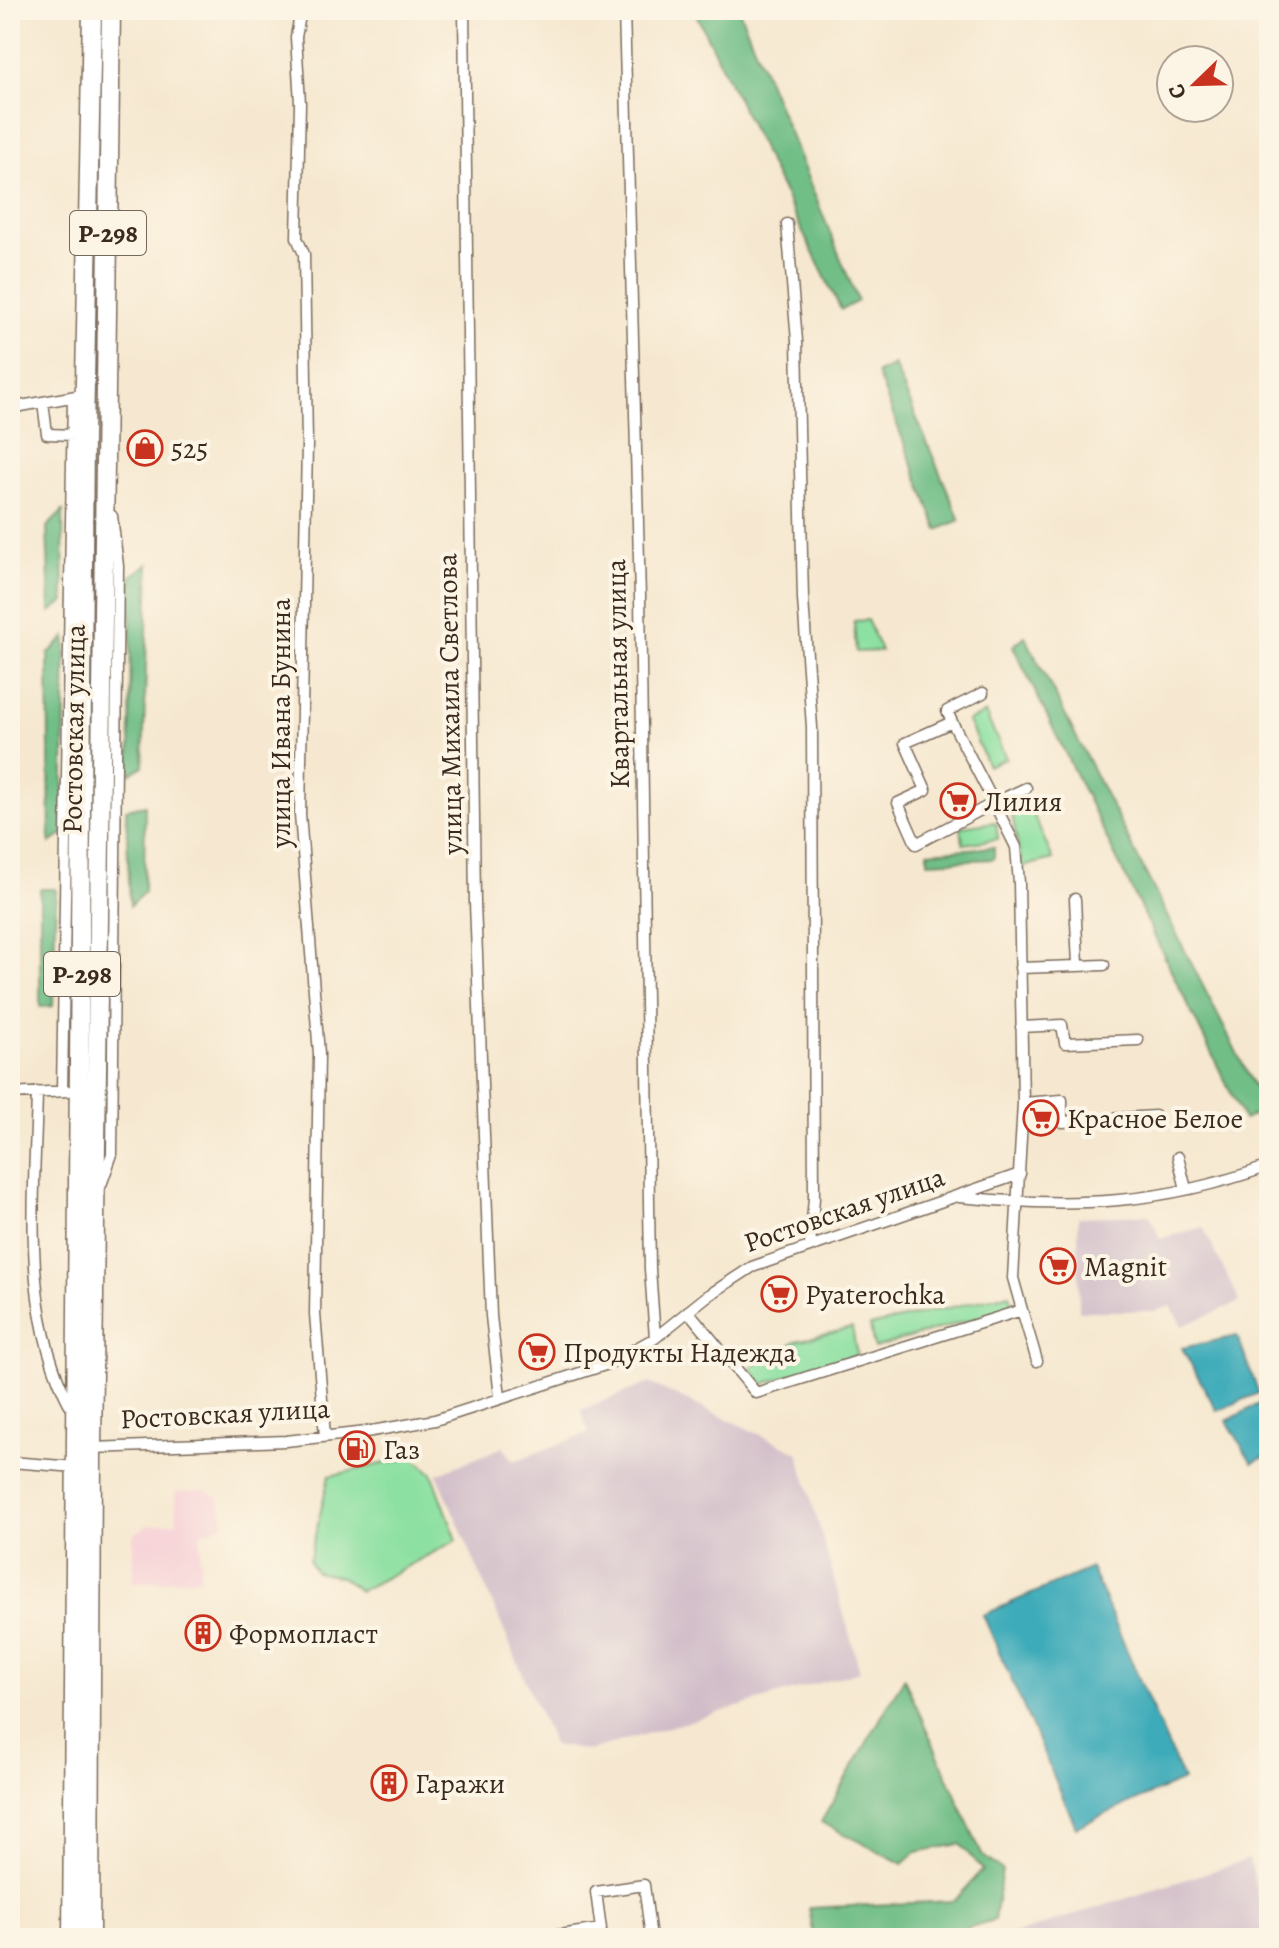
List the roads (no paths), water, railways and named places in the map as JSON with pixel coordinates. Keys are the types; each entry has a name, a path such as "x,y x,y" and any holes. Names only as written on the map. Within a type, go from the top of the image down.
{"highway":[{"name":"Ростовская улица","path":"72,1938 81,1090 79,396 92,10"},
{"name":"Ростовская улица","path":"90,1938 92,1448 111,10"},
{"path":"79,396 105,394"}],"street":[{"name":"улица Ивана Бунина","path":"301,10 296,37 300,103 297,238 304,254 307,459 300,814 319,1054 315,1314 325,1436"},
{"name":"улица Михаила Светлова","path":"464,10 475,903 491,1316 500,1397"},
{"name":"Квартальная улица","path":"624,10 640,597 650,1253 655,1338"},
{"path":"787,224 797,341 803,599 812,727 814,1198 810,1245"},
{"path":"10,408 79,396 74,435 62,1091"},
{"path":"43,402 47,434 74,435"},
{"path":"983,693 947,711 1016,847 1023,1103 1013,1278 1037,1361"},
{"path":"952,722 905,743 926,790 898,803 916,844 1026,788"},
{"path":"1075,899 1078,965"},
{"path":"1020,968 1104,965"},
{"path":"1021,1027 1062,1025 1065,1043 1138,1040"},
{"path":"10,1094 81,1090"},
{"name":"Ростовская улица","path":"37,1092 35,1265 52,1357 77,1416"},
{"path":"1023,1103 1062,1100 1062,1122 1155,1116"},
{"path":"1178,1157 1186,1189"},
{"name":"Ростовская улица","path":"92,1448 325,1436 435,1420 608,1364 655,1338 752,1267 953,1196 1016,1203 1133,1201 1269,1166"},
{"path":"953,1196 1020,1174"},
{"path":"688,1311 756,1393 1022,1310"},
{"path":"10,1462 76,1467"},
{"path":"538,1938 602,1933 596,1892 644,1885 651,1938"}],"water":[{"path":"1237,1336 1259,1393 1217,1411 1182,1348"},
{"path":"1262,1402 1269,1419 1269,1455 1252,1463 1227,1421"},
{"path":"1091,1568 1183,1780 1076,1827 983,1615"}],"place":[{"name":"525","path":"145,448"},
{"name":"Лилия","path":"958,801"},
{"name":"Красное Белое","path":"1041,1118"},
{"name":"Magnit","path":"1058,1266"},
{"name":"Pyaterochka","path":"779,1294"},
{"name":"Продукты Надежда","path":"537,1352"},
{"name":"Газ","path":"357,1449"},
{"name":"Формопласт","path":"203,1633"},
{"name":"Гаражи","path":"389,1783"}]}
